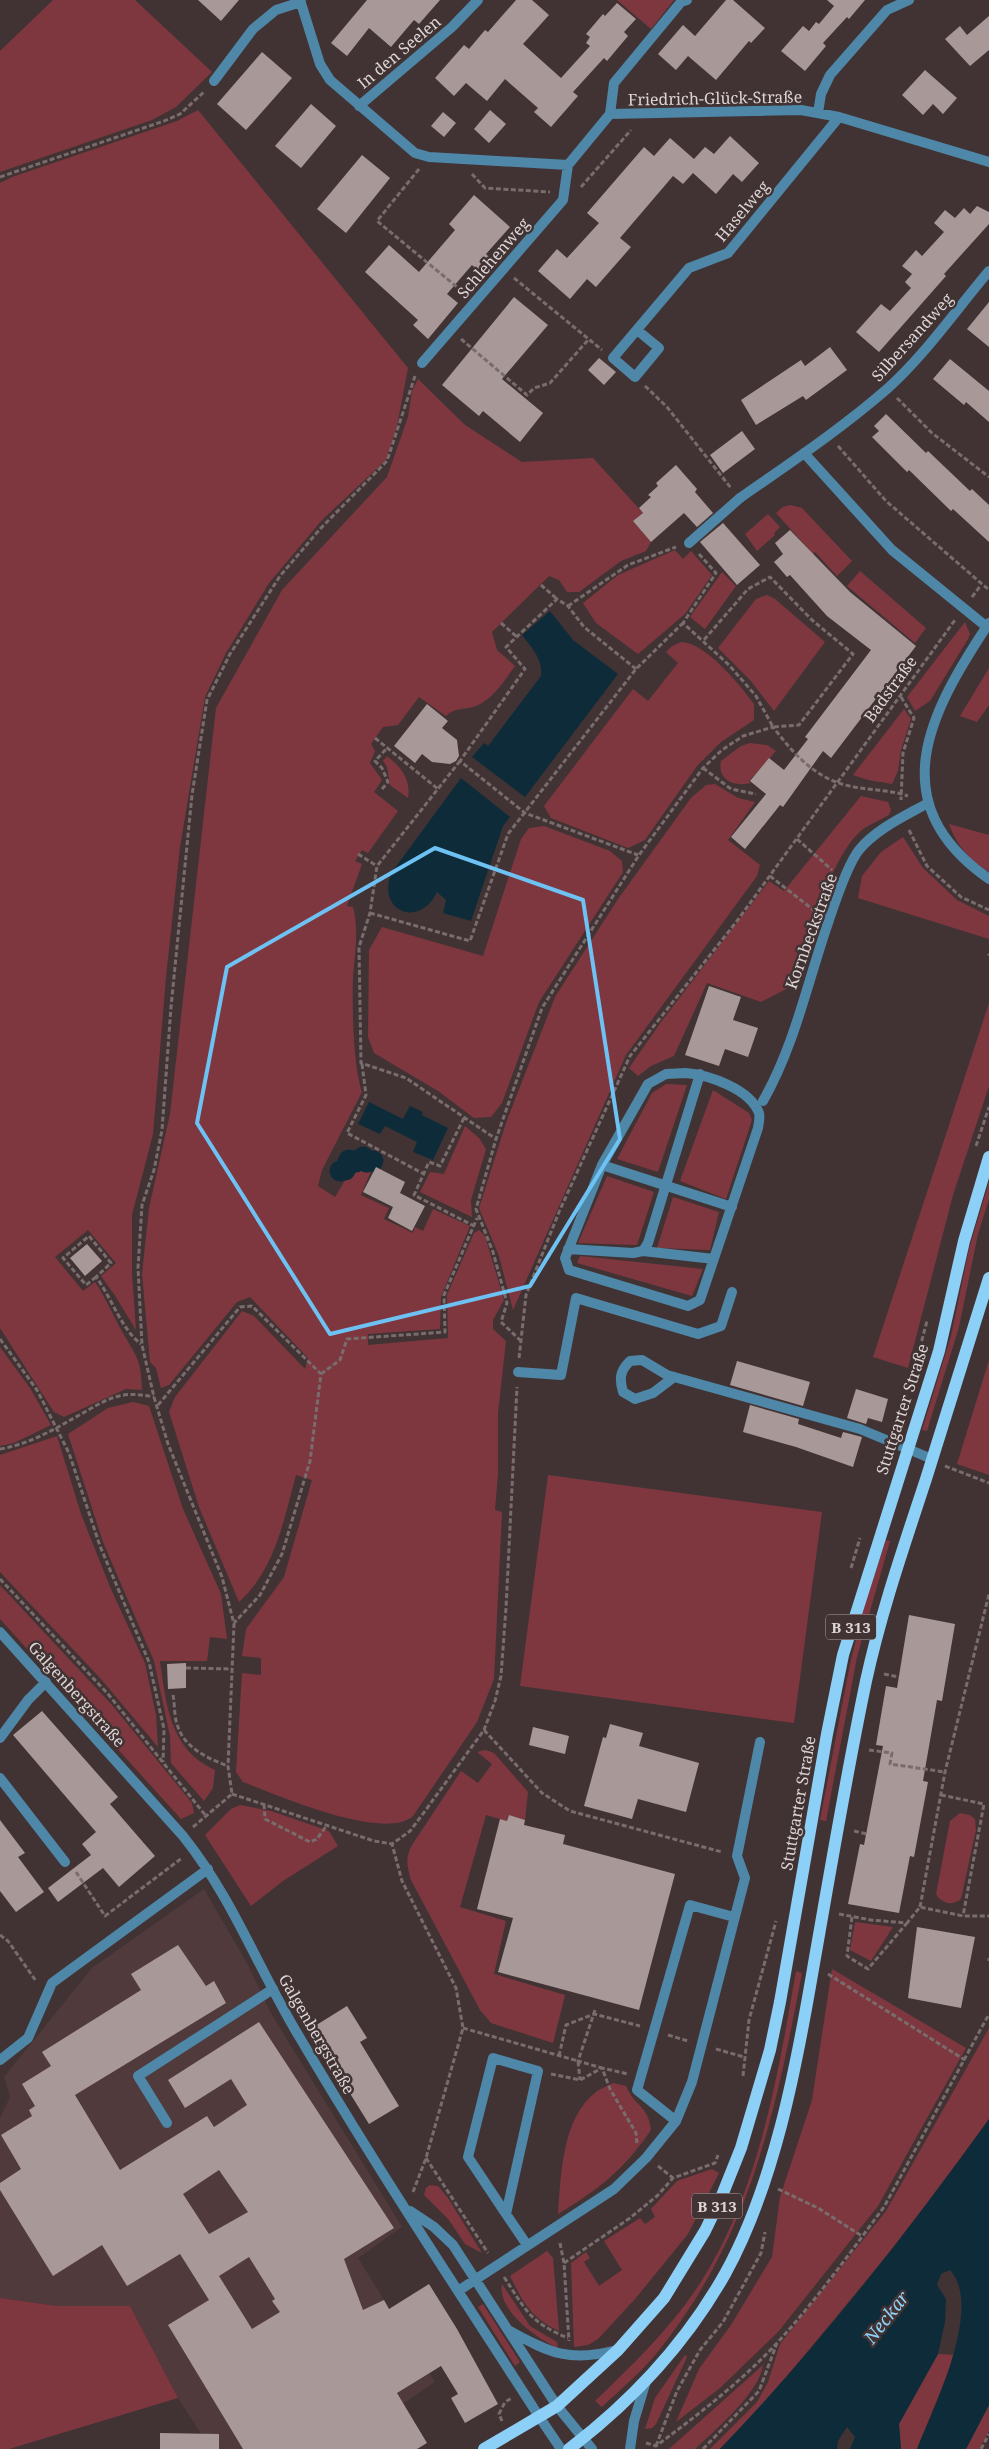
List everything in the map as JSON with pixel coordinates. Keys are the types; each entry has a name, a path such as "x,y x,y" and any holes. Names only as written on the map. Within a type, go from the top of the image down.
{"main road":[{"name":"Stuttgarter Straße","path":"557,2406 618,2350 664,2298 685,2267 721,2198 741,2148 770,2050 780,2002 826,1734 842,1655 906,1449 939,1351 964,1241 989,1157"},
{"name":"B 313","path":"569,2449 629,2399 646,2381 699,2315 725,2274 749,2223 781,2125 799,2052 867,1680 885,1604 938,1462 989,1278"},
{"name":"B 313","path":"484,2449 540,2418 557,2406"}],"street":[{"name":"In den Seelen","path":"359,106 452,27 478,0"},
{"path":"610,114 614,83 681,2 687,0"},
{"path":"818,113 821,94 830,75 887,10 910,0"},
{"path":"214,81 253,29 276,10 300,1 320,64 330,80 415,153 429,157 568,165"},
{"name":"Friedrich-Glück-Straße","path":"568,165 610,114 801,110 839,117 989,162"},
{"name":"Haselweg","path":"635,377 613,358 689,268 728,253 839,117"},
{"name":"Schlehenweg","path":"422,363 563,200 568,165"},
{"name":"Silbersandweg","path":"690,543 740,498 829,435 888,389 914,362 989,271"},
{"path":"635,377 659,348 637,330"},
{"path":"804,453 892,550 963,609 988,625 938,709 927,740 923,774 928,803 949,845 968,864 989,879"},
{"name":"Kornbeckstraße","path":"760,1105 776,1078 828,922 844,881 859,850 889,825 928,803"},
{"path":"666,1074 700,1074 728,1086 760,1105 758,1128 700,1300 688,1306 569,1270 565,1258 602,1165 648,1084 666,1074"},
{"path":"643,1252 648,1243 700,1074"},
{"path":"602,1165 732,1207"},
{"path":"568,1249 643,1252 714,1259"},
{"path":"518,1372 561,1375 576,1298 698,1334 721,1326 732,1292"},
{"path":"674,1377 653,1393 634,1399 623,1392 619,1379 622,1369 630,1361 642,1360 674,1377 860,1430 938,1462"},
{"name":"Galgenbergstraße","path":"0,1632 183,1836 208,1869 224,1893 273,1989 331,2091 561,2449"},
{"path":"0,1738 28,1700 46,1682"},
{"path":"458,2291 614,2189 646,2158 676,2121 692,2082 745,1878 738,1856 760,1742"},
{"path":"0,1778 65,1862"},
{"path":"0,2060 28,2038 52,1983 208,1869"},
{"path":"676,2121 637,2090 640,2078 690,1905 734,1917"},
{"path":"167,2123 138,2076 273,1989"},
{"path":"506,2214 538,2071 493,2058 468,2157 506,2214 527,2245"},
{"name":"Galgenbergstraße","path":"407,2209 434,2227 453,2244 557,2406 592,2449"},
{"name":"Galgenbergstraße","path":"509,2331 541,2349 568,2356 592,2356 618,2350"},
{"path":"630,2449 634,2421 646,2381"}],"path":[{"path":"0,177 180,114 196,101 214,81"},
{"path":"468,171 485,188 576,193 644,114"},
{"path":"429,157 377,221 474,302"},
{"path":"462,340 528,395 534,388 550,383 588,340 518,281"},
{"path":"232,1794 228,1766 234,1624 222,1577 168,1444 154,1396 142,1345 138,1268 142,1205 154,1170 162,1130 171,1007 192,795 207,700 230,654 280,576 321,528 387,461 397,436 414,378 422,363"},
{"path":"635,377 667,407 717,472 740,498"},
{"path":"888,389 932,433 989,478"},
{"path":"829,435 886,501 989,590"},
{"path":"370,913 470,941 508,834 636,669 683,623 716,573 690,543 628,565 568,606"},
{"path":"521,1341 501,1322 507,1302 493,1252 476,1210 496,1140 542,1008 638,855 703,768 722,750 743,736 773,727 799,725 853,654 812,620 770,576 748,589 703,641"},
{"path":"541,585 568,606 584,627 636,669"},
{"path":"424,1174 347,1133 366,1095 362,1063 359,947 370,913 377,866 460,761 525,668 506,647 557,599"},
{"name":"Badstraße","path":"836,783 901,697 963,609"},
{"path":"501,623 516,636"},
{"path":"683,623 729,665 756,696 773,727 795,755 810,768 836,783 900,794 928,803"},
{"path":"901,697 914,718 904,753 900,794 903,817 927,866 962,897 989,910"},
{"path":"375,738 438,788"},
{"path":"382,789 388,782 382,768 375,761 387,748"},
{"path":"460,761 525,813 638,855"},
{"path":"703,768 732,789 756,794"},
{"path":"796,839 844,881"},
{"path":"358,854 377,866"},
{"path":"769,876 828,922"},
{"path":"362,1063 406,1078 496,1140"},
{"path":"464,1118 440,1166 429,1162 414,1195 474,1226"},
{"path":"234,1624 260,1595 282,1554 310,1461 321,1374 340,1360 347,1339 445,1332 444,1295 478,1217"},
{"path":"89,1236 111,1263 96,1277 86,1285 63,1258 89,1236"},
{"path":"96,1277 109,1294 130,1336 142,1345"},
{"path":"158,1405 240,1307 252,1306 321,1374"},
{"path":"0,1339 37,1390 58,1428 69,1453 100,1546 150,1662 164,1729 164,1762"},
{"path":"0,1449 22,1443 58,1428 98,1404 119,1396 137,1394 154,1396"},
{"path":"392,1844 410,1831 484,1730 495,1701 501,1676 515,1434"},
{"path":"938,1462 989,1483"},
{"path":"0,1579 108,1694 206,1816 232,1794"},
{"path":"852,1917 847,1956 868,1969 920,1907 945,1772 989,1594"},
{"path":"186,1668 232,1669"},
{"path":"881,1674 899,1677"},
{"path":"173,1695 178,1728 191,1745 206,1758 228,1766"},
{"path":"484,1730 542,1793 570,1811 738,1856"},
{"path":"866,1749 892,1753 890,1764 945,1772"},
{"path":"232,1794 392,1844"},
{"path":"941,1796 984,1804 989,1803"},
{"path":"264,1804 265,1819 310,1842 317,1839 327,1825"},
{"path":"962,1916 984,1804"},
{"path":"851,1830 866,1834"},
{"path":"392,1844 402,1881 456,1988 463,2028 426,2158 407,2209"},
{"path":"75,1871 105,1916 166,1870"},
{"path":"920,1907 962,1916 989,1916"},
{"path":"836,1913 852,1917 907,1923"},
{"path":"0,1935 8,1941 30,1972"},
{"path":"826,1972 965,2060"},
{"path":"559,2056 566,2025 595,2012 636,2025"},
{"path":"580,2080 578,2061 595,2012"},
{"path":"656,2446 710,2406 777,2342 862,2236 884,2207 989,2014"},
{"path":"463,2028 640,2078"},
{"path":"743,2082 744,2057"},
{"path":"538,2071 580,2080 602,2068"},
{"path":"602,2068 610,2089 636,2133 638,2149 646,2158 673,2178"},
{"path":"564,2263 630,2218 658,2195 673,2178 714,2163 722,2147"},
{"path":"426,2158 526,2311 538,2324 569,2338 564,2263 556,2226"},
{"path":"775,2188 818,2208 862,2236"},
{"path":"703,2449 758,2391 777,2342"},
{"path":"981,2449 989,2434"}],"highlighted area":[{"path":"435,848 583,900 620,1139 530,1286 330,1334 197,1123 227,967"}],"shaded area":[{"path":"53,0 135,0 212,72 176,107 152,120 0,172 0,51"},
{"path":"617,0 674,0 651,29"},
{"path":"198,110 408,368 397,426 386,460 322,520 269,583 226,653 205,697 180,847 166,977 153,1134 132,1215 132,1274 136,1330 101,1276 116,1263 88,1230 55,1257 83,1291 95,1282 103,1294 137,1359 141,1372 142,1390 126,1389 64,1417 54,1412 0,1328 0,183 12,177 177,121"},
{"path":"418,379 465,425 522,462 593,458 643,513 633,521 651,542 646,551 621,561 579,592 567,592 559,580 549,576 492,632 497,650 515,666 488,699 476,706 456,710 446,716 419,697 398,725 383,727 371,744 375,751 370,763 382,780 374,792 398,811 368,853 362,850 355,861 362,864 347,906 353,907 356,924 353,1019 355,1051 362,1092 322,1170 318,1186 335,1197 353,1167 371,1171 361,1195 389,1208 384,1219 413,1233 415,1227 423,1231 433,1209 470,1226 441,1297 440,1329 368,1334 368,1345 448,1338 447,1295 474,1233 479,1230 485,1236 504,1300 493,1320 493,1329 506,1341 498,1413 498,1473 495,1510 502,1512 494,1679 477,1722 413,1816 399,1823 379,1823 330,1814 304,1805 243,1782 236,1772 242,1673 261,1675 261,1658 242,1656 246,1629 284,1577 312,1480 296,1475 282,1526 270,1559 251,1589 239,1602 199,1507 169,1412 175,1397 242,1311 254,1316 305,1369 308,1358 250,1297 237,1302 169,1385 161,1388 156,1368 150,1362 142,1274 149,1208 170,1114 216,708 282,590 387,477 408,417 412,391"},
{"path":"790,505 802,508 852,561 837,576 815,552 813,554 776,513 783,507"},
{"path":"768,514 780,527 774,533 775,535 757,551 745,534"},
{"path":"675,550 683,559 691,551 712,575 685,614 638,654 596,623 583,603 618,575"},
{"path":"860,571 926,628 915,643 847,586"},
{"path":"722,572 736,586 705,629 690,617"},
{"path":"767,595 775,599 825,642 774,711 750,680 718,648 756,599"},
{"path":"965,622 970,634 968,639 930,701 915,711 907,697"},
{"path":"681,642 701,649 731,676 754,704 754,720 721,742 697,766 645,840 628,848 551,818 544,806 633,689 648,701 678,663 666,652 672,646"},
{"path":"989,668 989,705 977,722 960,716"},
{"path":"904,709 911,719 901,750 898,771 892,784 853,775"},
{"path":"750,743 767,745 776,751 749,781 751,783 733,783 725,778 722,773 720,768 721,761 741,746"},
{"path":"387,756 404,774 409,791 408,798 390,785 387,767 383,761"},
{"path":"715,784 738,798 755,802 728,840 760,865 757,876 626,1055 513,1310 499,1256 479,1208 507,1120 555,997 618,899 691,798 706,785"},
{"path":"861,796 888,802 891,810 889,815 862,830 850,843 839,860 821,902 794,985 761,1002 707,983 674,1056 651,1066 638,1076 629,1068 661,1022 769,881 784,891"},
{"path":"949,824 989,835 989,872 975,863 964,852"},
{"path":"544,826 610,851 622,861 623,872 539,1002 502,1103 491,1117 474,1118 438,1091 374,1053 368,1037 369,950 382,927 483,956 521,839 529,828"},
{"path":"903,837 923,868 957,900 989,916 989,939 858,898 862,876 881,852"},
{"path":"989,1003 989,1086 953,1195 908,1368 873,1357"},
{"path":"666,1084 687,1085 658,1172 617,1159 652,1093"},
{"path":"713,1090 749,1113 752,1120 726,1199 680,1181"},
{"path":"465,1126 479,1138 486,1149 471,1200 472,1217 420,1192 430,1172 444,1174"},
{"path":"607,1176 654,1192 637,1245 578,1243"},
{"path":"989,1182 989,1199 978,1234 959,1327 927,1431 922,1430 951,1336 969,1249"},
{"path":"673,1197 719,1212 710,1250 657,1248"},
{"path":"580,1256 703,1269 692,1296 577,1263"},
{"path":"0,1347 30,1388 51,1425 14,1443 0,1446"},
{"path":"989,1360 989,1475 957,1464"},
{"path":"133,1402 149,1406 183,1509 221,1594 227,1639 210,1637 207,1661 160,1661 168,1710 179,1738 188,1751 215,1770 213,1788 204,1801 171,1763 170,1736 154,1661 103,1542 68,1434 108,1408"},
{"path":"57,1436 81,1514 110,1587 145,1663 156,1715 158,1747 101,1679 0,1572 0,1455"},
{"path":"548,1475 822,1512 794,1723 520,1686"},
{"path":"886,1540 890,1541 857,1657 826,1821 820,1820 850,1664 866,1600"},
{"path":"0,1585 112,1705 192,1803 194,1813 181,1819 0,1619"},
{"path":"485,1750 494,1753 528,1792 525,1820 509,1815 507,1821 486,1815 460,1907 506,1921 494,1974 565,1995 553,2043 491,2023 480,2010 411,1880 408,1870 407,1862 412,1845 461,1771 478,1783 492,1764 477,1752"},
{"path":"240,1805 271,1811 329,1831 338,1846 283,1881 251,1906 205,1835 231,1809"},
{"path":"960,1813 970,1815 975,1819 976,1830 961,1899 954,1903 947,1903 936,1894 950,1821"},
{"path":"204,1889 248,1965 272,2015 402,2227 358,2258 435,2382 336,2449 211,2449 178,2398 130,2306 57,2306 0,2298 0,2118 10,2097 4,2077 92,1968"},
{"path":"855,1922 893,1927 871,1961 850,1950"},
{"path":"832,1969 966,2048 878,2206 778,2332 720,2388 676,2422 699,2369 731,2325 772,2257 780,2197 812,2100"},
{"path":"796,1971 802,1973 781,2076 769,2125 754,2173 736,2220 715,2266 688,2310 650,2361 602,2407 595,2401 661,2335 695,2291 717,2255 735,2217 750,2178 762,2137 781,2054"},
{"path":"989,2028 989,2119 923,2212 773,2393 720,2449 710,2449 757,2402 768,2382 780,2344 886,2211"},
{"path":"613,2083 626,2086 647,2116 651,2130 630,2157 609,2178 558,2214 565,2148 576,2116 596,2092"},
{"path":"712,2169 719,2173 688,2234 635,2299 598,2339 588,2345 574,2347 571,2263 586,2252 590,2258 584,2262 599,2286 622,2270 604,2241 640,2218 645,2224 655,2217 651,2209 677,2181"},
{"path":"430,2185 438,2186 448,2198 482,2253 465,2244 449,2220 424,2195 426,2188"},
{"path":"547,2251 553,2258 559,2331 541,2321 535,2315 519,2294 510,2276"},
{"path":"502,2284 530,2326 557,2342 558,2348 530,2331 512,2313 502,2294"},
{"path":"0,2298 57,2306 130,2306 178,2398 9,2449 0,2449"},
{"path":"483,2304 520,2362 515,2366 478,2307"},
{"path":"938,2354 955,2355 917,2449 901,2449 899,2424"},
{"path":"685,2355 687,2357 656,2424 652,2428 645,2429 655,2398"},
{"path":"763,2365 754,2387 725,2421 695,2449 669,2449"},
{"path":"989,2405 989,2431 979,2449 966,2449"}],"water":[{"path":"550,611 573,640 618,674 525,797 472,757 484,743 488,746 541,676 539,659 522,635"},
{"path":"461,778 510,817 503,826 471,921 443,913 446,900 437,892 429,904 420,910 401,911 394,905 389,896 388,885 392,872"},
{"path":"369,1102 403,1119 410,1106 423,1112 422,1115 448,1128 433,1160 413,1152 417,1142 385,1126 380,1134 358,1124"},
{"name":"Neckar","path":"989,2119 989,2405 966,2449 917,2449 943,2385 959,2332 961,2308 959,2287 950,2270 941,2274 937,2285 946,2299 945,2322 938,2354 899,2424 901,2449 850,2449 855,2437 847,2427 838,2441 837,2449 720,2449 792,2371 860,2289 926,2205"}],"building":[{"path":"198,0 239,0 221,21"},
{"path":"367,0 440,0 419,24 414,20 391,47 369,28 347,56 331,43"},
{"path":"516,0 532,0 549,15 523,44 561,78 590,46 586,43 590,37 586,34 603,14 605,16 617,3 636,19 624,32 628,36 607,61 604,58 573,92 578,96 551,127 534,112 538,108 505,79 487,101 466,83 454,96 435,78 464,45 469,49 485,30 488,32"},
{"path":"726,0 733,0 765,28 751,43 749,41 716,80 688,56 676,70 658,54 683,25 695,36"},
{"path":"827,0 865,0 849,19 847,17 823,43 826,46 805,71 781,51 803,26 809,31 816,22 819,24 834,6"},
{"path":"989,16 989,50 970,66 945,39 960,26 967,35"},
{"path":"262,52 292,78 246,130 217,104"},
{"path":"925,70 957,98 943,114 933,104 923,115 902,95"},
{"path":"311,104 336,126 301,168 275,146"},
{"path":"490,110 506,124 489,143 474,129"},
{"path":"443,112 456,123 444,137 431,126"},
{"path":"730,136 759,163 742,182 733,174 716,194 693,173 683,184 673,176 620,238 631,247 596,287 587,279 570,299 538,271 557,249 567,258 599,223 587,213 644,147 654,156 670,138 694,159 705,147 714,154"},
{"path":"362,155 390,178 346,233 317,209"},
{"path":"474,195 510,227 486,254 491,259 480,273 472,265 447,294 458,303 428,339 413,325 418,320 365,272 389,245 419,272 455,230 449,224"},
{"path":"977,206 989,212 989,224 944,274 946,276 879,352 856,332 881,304 890,311 911,288 905,282 912,274 902,266 916,250 922,256 944,232 934,223 945,210 955,218 964,208 970,214"},
{"path":"514,297 548,325 502,379 543,413 520,442 483,411 479,416 442,385"},
{"path":"989,302 989,347 967,329"},
{"path":"830,347 847,370 806,400 803,396 756,425 741,400 801,360 805,366"},
{"path":"599,358 616,372 604,385 588,370"},
{"path":"950,359 989,391 989,422 966,402 964,405 933,379"},
{"path":"886,414 926,453 928,451 970,491 972,489 989,505 989,542 953,509 951,511 909,470 907,472 872,437 879,431 874,426"},
{"path":"742,431 755,449 723,473 710,455"},
{"path":"676,465 697,489 695,492 713,513 697,527 684,513 651,542 633,521 643,513 639,508 651,497 648,495 658,486 656,483"},
{"path":"723,523 760,565 737,585 700,542"},
{"path":"790,530 850,592 916,646 831,758 823,751 783,807 780,805 745,849 731,837 766,794 750,781 769,758 784,770 808,739 805,737 871,650 827,616 790,575 787,577 774,562 783,554 775,543"},
{"path":"427,704 448,721 442,728 457,740 459,756 456,761 450,764 432,762 422,754 415,763 394,746"},
{"path":"709,986 741,997 733,1020 758,1028 748,1057 725,1049 719,1066 685,1055"},
{"path":"376,1167 405,1182 400,1193 425,1206 412,1231 388,1218 393,1207 363,1192"},
{"path":"87,1244 102,1261 85,1276 70,1258"},
{"path":"737,1361 810,1382 803,1406 730,1385"},
{"path":"856,1389 888,1399 882,1422 868,1418 866,1424 847,1418"},
{"path":"750,1405 799,1419 798,1424 841,1438 843,1432 862,1437 853,1467 796,1447 743,1432"},
{"path":"909,1615 955,1624 942,1701 937,1700 923,1781 928,1782 914,1857 910,1856 899,1913 848,1904 860,1844 864,1845 883,1746 876,1745 886,1686 897,1688"},
{"path":"186,1663 186,1688 168,1689 167,1664"},
{"path":"42,1711 118,1797 110,1804 155,1856 119,1887 103,1868 58,1902 48,1888 91,1855 82,1844 96,1832 13,1735"},
{"path":"610,1724 643,1733 639,1746 699,1763 686,1812 638,1799 632,1819 584,1806 603,1737 606,1738"},
{"path":"533,1727 569,1736 565,1754 529,1745"},
{"path":"509,1815 525,1820 524,1825 565,1835 563,1844 675,1874 639,2010 498,1972 513,1918 477,1909 500,1819 507,1821"},
{"path":"0,1820 25,1853 18,1857 44,1892 16,1912 0,1891"},
{"path":"917,1927 975,1937 961,2008 908,1998"},
{"path":"178,1945 206,1986 214,1981 226,2003 75,2095 120,2170 207,2116 214,2127 247,2105 231,2079 185,2108 168,2080 259,2022 394,2228 344,2259 363,2310 384,2300 389,2309 429,2284 457,2329 498,2404 465,2423 451,2398 458,2394 441,2366 397,2393 427,2443 417,2449 243,2449 168,2325 209,2300 180,2254 127,2286 102,2245 53,2276 0,2190 0,2183 21,2169 1,2135 32,2116 29,2110 35,2106 22,2084 51,2066 42,2052 141,1990 131,1974","holes":["219,2170 248,2212 209,2234 183,2194","249,2257 275,2299 272,2301 280,2312 252,2329 219,2276"]},
{"path":"347,2006 367,2038 360,2042 399,2106 369,2124 310,2029"},
{"path":"160,2433 219,2434 219,2449 160,2449"}],"waterway":[{"path":"340,1171 345,1170 349,1160 356,1162 363,1157 367,1162 373,1161"}]}
